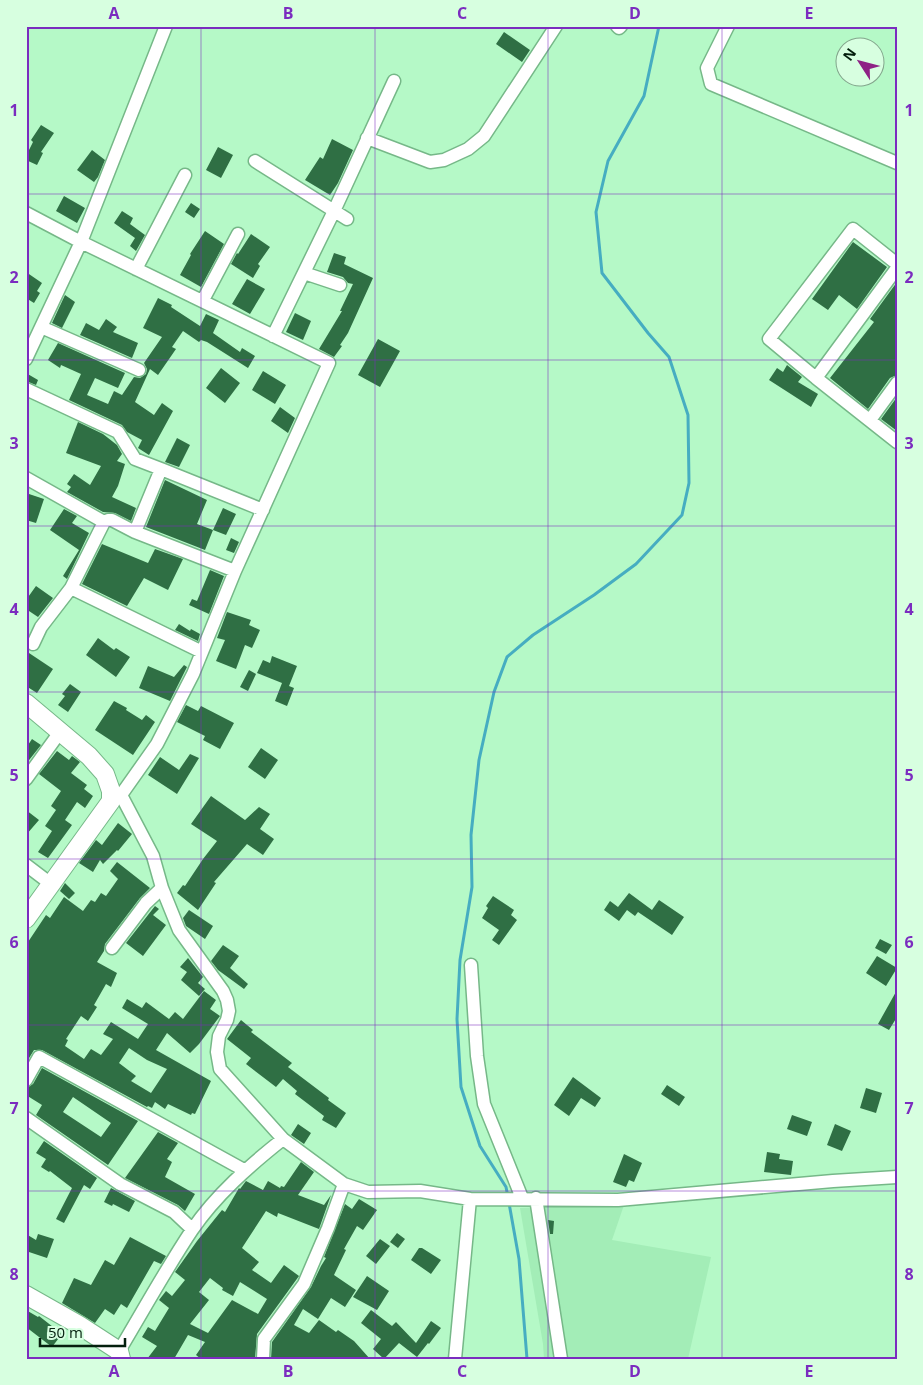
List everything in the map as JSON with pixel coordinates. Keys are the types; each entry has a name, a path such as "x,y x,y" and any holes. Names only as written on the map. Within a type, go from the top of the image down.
{"main road":[{"path":"26,703 89,756 105,774 116,793 26,919"},
{"path":"26,1295 79,1325 120,1355"}],"street":[{"path":"26,359 81,242 166,26"},
{"path":"367,138 430,162 444,160 468,149 484,136 556,26"},
{"path":"617,26 619,28 621,26"},
{"path":"728,26 707,68 710,84 897,163"},
{"path":"273,336 334,211 394,80"},
{"path":"256,161 347,219"},
{"path":"136,268 185,175"},
{"path":"26,213 81,242 329,363 235,571 192,674 157,744 116,793 153,856 162,888 179,930 223,991 227,1000 229,1011 219,1036 217,1052 220,1069 283,1139 344,1184 368,1192 420,1191 470,1199 618,1200 897,1177"},
{"path":"897,264 853,229 769,339 897,442"},
{"path":"203,300 238,234"},
{"path":"816,378 897,268"},
{"path":"304,273 340,285"},
{"path":"41,327 139,370"},
{"path":"870,420 897,383"},
{"path":"26,389 118,432 135,459 263,510"},
{"path":"136,532 161,469"},
{"path":"26,478 104,522"},
{"path":"33,644 41,627 71,588 104,522 108,520 235,571"},
{"path":"71,588 202,652"},
{"path":"26,779 60,732"},
{"path":"26,865 51,884"},
{"path":"112,948 146,903 162,888"},
{"path":"471,965 477,1056 484,1104 521,1198"},
{"path":"26,1080 39,1057 244,1170"},
{"path":"26,1118 120,1184 174,1212 192,1230"},
{"path":"120,1355 192,1230 244,1170 283,1139"},
{"path":"263,1359 264,1339 304,1284 344,1184"},
{"path":"536,1198 561,1359"},
{"path":"455,1359 470,1199"}],"shaded area":[{"path":"624,1205 612,1240 711,1257 688,1359 544,1359 520,1208"}],"building":[{"path":"504,32 530,50 522,62 496,44"},
{"path":"41,125 54,133 41,152 43,153 37,165 26,160 26,156 33,142 31,140"},
{"path":"332,139 353,150 338,183 330,195 305,180 320,157 323,159"},
{"path":"218,147 233,155 221,178 206,170"},
{"path":"92,150 105,160 94,182 77,170"},
{"path":"64,196 85,208 77,223 56,211"},
{"path":"191,203 200,209 194,218 185,212"},
{"path":"122,211 133,218 130,224 145,235 136,251 130,246 135,238 114,223"},
{"path":"205,231 224,244 201,287 180,275 190,254"},
{"path":"251,234 270,247 258,264 260,266 253,278 231,264"},
{"path":"853,242 887,267 857,309 839,295 828,310 812,299"},
{"path":"334,253 346,257 344,264 373,278 348,333 340,345 342,346 334,357 319,349 342,311 340,311 353,284 348,283 343,277 327,272"},
{"path":"26,272 42,283 37,291 40,293 34,303 26,298"},
{"path":"247,279 265,289 250,314 232,304"},
{"path":"897,282 897,375 890,378 868,409 830,378 874,322 870,319"},
{"path":"65,295 75,302 62,328 52,323"},
{"path":"158,298 172,305 171,307 200,326 206,314 219,320 213,333 240,352 242,348 255,356 248,368 207,342 201,340 199,342 183,331 172,347 176,349 158,375 150,369 135,402 154,415 162,403 173,411 149,455 138,448 142,440 127,432 122,425 69,400 81,374 61,365 60,368 48,360 58,343 125,373 118,388 95,378 87,395 108,404 114,391 122,395 134,377 140,378 146,374 147,369 144,363 162,337 143,328"},
{"path":"295,313 311,321 303,340 286,332"},
{"path":"106,319 117,327 113,332 138,343 132,358 80,335 86,323 99,330"},
{"path":"378,339 400,351 380,387 358,375"},
{"path":"787,365 802,377 798,382 818,394 811,407 769,380 777,368 783,372"},
{"path":"221,368 240,383 225,403 206,388"},
{"path":"263,371 286,385 275,404 252,390"},
{"path":"26,373 38,380 36,385 26,381"},
{"path":"897,397 897,431 881,419"},
{"path":"280,407 295,418 288,433 271,421"},
{"path":"78,422 103,434 117,445 122,454 117,461 125,464 118,486 112,497 136,508 131,521 115,513 103,512 67,492 71,487 67,484 74,474 90,485 101,466 66,453"},
{"path":"177,438 190,445 179,467 165,462"},
{"path":"165,480 207,500 197,524 213,530 205,550 146,527"},
{"path":"26,493 44,499 36,523 26,520"},
{"path":"223,508 236,514 226,535 213,530"},
{"path":"64,509 77,516 72,523 89,533 67,579 63,576 79,550 50,530"},
{"path":"231,538 239,542 234,553 226,550"},
{"path":"102,544 148,563 155,549 183,559 168,590 144,578 127,606 82,584"},
{"path":"210,570 224,576 209,614 189,605 192,599 197,601"},
{"path":"36,586 53,598 38,617 26,609 26,600"},
{"path":"227,612 251,620 249,625 260,630 252,648 245,645 236,669 216,661 225,640 217,638"},
{"path":"179,624 190,631 191,629 200,634 198,641 175,630"},
{"path":"98,638 114,650 116,648 130,657 116,677 86,655"},
{"path":"26,651 53,669 37,693 26,686"},
{"path":"272,656 297,666 289,686 294,688 287,706 275,701 282,683 257,673 263,660 270,663"},
{"path":"184,665 187,667 170,701 139,688 148,666 174,677"},
{"path":"249,670 256,674 248,691 240,687"},
{"path":"70,684 81,692 68,712 58,705 65,696 62,694"},
{"path":"114,701 127,708 126,710 142,720 146,715 155,722 133,755 95,730"},
{"path":"186,705 198,711 201,706 234,723 220,749 203,740 205,736 177,722"},
{"path":"32,739 41,745 26,764 26,748"},
{"path":"261,748 278,760 265,779 248,767"},
{"path":"57,751 69,760 72,756 80,762 71,773 87,785 84,789 93,796 85,808 77,802 65,820 72,825 48,858 38,852 52,831 45,826 56,810 51,806 61,791 39,774"},
{"path":"190,754 199,758 177,794 148,775 160,757 179,770"},
{"path":"211,796 245,820 259,807 270,814 260,829 274,839 263,855 247,844 214,882 216,883 198,910 177,893 183,885 185,886 217,841 191,824"},
{"path":"26,810 39,820 26,835"},
{"path":"118,823 132,834 118,851 103,864 100,860 93,872 79,863 96,840 102,845"},
{"path":"117,862 150,888 140,898 105,944 104,951 97,962 117,973 111,987 106,984 94,1005 97,1007 88,1021 81,1016 66,1039 68,1040 65,1046 84,1059 91,1049 101,1055 113,1039 103,1034 111,1022 138,1039 148,1024 122,1008 127,999 142,1008 146,1002 169,1019 175,1012 183,1019 204,991 216,1000 210,1009 220,1016 199,1044 190,1053 167,1033 156,1050 211,1081 195,1114 192,1113 191,1115 168,1104 165,1109 155,1102 152,1108 147,1107 42,1050 34,1050 26,1063 26,945 46,915 50,918 64,897 83,911 91,900 95,902 101,893 106,896 118,879 110,871","holes":["129,1048 147,1060 167,1069 151,1093 131,1081 136,1076 119,1063"]},
{"path":"65,883 75,893 69,899 60,891"},
{"path":"629,893 652,910 659,900 684,917 672,935 638,912 635,916 627,910 619,921 604,910 610,901 618,907"},
{"path":"493,896 514,910 511,915 517,920 499,945 492,940 499,930 482,918 488,908 486,906"},
{"path":"155,906 159,909 153,915 166,925 143,956 126,943"},
{"path":"189,910 213,926 205,939 186,926 183,918"},
{"path":"880,939 892,945 886,954 875,948"},
{"path":"223,945 239,956 230,968 248,984 244,989 218,970 211,961"},
{"path":"877,956 897,968 886,986 866,973"},
{"path":"188,958 203,977 198,983 205,989 199,996 181,980 187,972 180,967"},
{"path":"897,990 897,1017 889,1030 878,1024"},
{"path":"241,1020 253,1030 251,1032 292,1063 288,1067 346,1113 336,1128 322,1120 324,1116 295,1094 297,1091 283,1079 276,1087 246,1064 251,1058 227,1039"},
{"path":"42,1068 138,1121 108,1165 36,1115 42,1105 26,1095 26,1088 33,1084","holes":["73,1097 111,1123 101,1137 63,1112"]},
{"path":"573,1077 601,1098 595,1107 581,1098 569,1116 554,1105"},
{"path":"667,1085 685,1097 679,1106 661,1094"},
{"path":"866,1088 882,1093 876,1113 860,1108"},
{"path":"792,1115 812,1122 807,1136 787,1129"},
{"path":"298,1124 311,1133 304,1144 291,1135"},
{"path":"835,1124 851,1131 842,1151 827,1145"},
{"path":"158,1132 178,1143 167,1159 172,1162 165,1177 195,1194 185,1211 178,1205 125,1178"},
{"path":"44,1141 97,1178 90,1189 84,1185 64,1223 56,1219 72,1188 50,1171 41,1167 46,1159 36,1153"},
{"path":"767,1152 780,1154 779,1159 793,1161 791,1175 764,1172"},
{"path":"624,1154 642,1163 634,1182 629,1180 626,1187 613,1182"},
{"path":"301,1162 314,1172 298,1195 324,1205 331,1195 319,1229 278,1213 277,1217 266,1211 242,1248 259,1262 252,1270 271,1283 284,1265 299,1276 257,1334 255,1359 201,1359 196,1355 205,1342 188,1335 174,1359 147,1359 157,1346 142,1337 148,1327 155,1331 169,1308 159,1300 166,1291 172,1296 185,1280 175,1272 222,1210 225,1212 239,1188 246,1181 263,1190 268,1181 280,1188 281,1186 284,1187","holes":["210,1278 223,1288 222,1290 233,1296 240,1282 267,1299 258,1314 232,1300 208,1333 190,1324 209,1300 199,1292"]},
{"path":"111,1188 135,1201 129,1212 104,1202"},
{"path":"359,1199 377,1210 363,1230 357,1226 344,1249 346,1250 334,1275 356,1290 345,1307 331,1298 318,1319 303,1309 294,1325 309,1333 319,1320 336,1332 338,1330 354,1341 370,1359 271,1359 272,1342 311,1287 326,1258 324,1257 345,1204 352,1209"},
{"path":"548,1220 554,1221 553,1234 550,1234"},
{"path":"397,1233 405,1239 398,1248 390,1242"},
{"path":"26,1234 36,1240 38,1234 54,1239 47,1258 26,1251"},
{"path":"130,1237 166,1256 161,1264 154,1261 127,1308 121,1304 114,1315 105,1309 95,1323 62,1303 74,1278 91,1285 105,1260 114,1265"},
{"path":"380,1239 390,1246 376,1264 366,1256"},
{"path":"419,1248 441,1260 431,1274 411,1260"},
{"path":"367,1276 389,1291 377,1310 353,1297"},
{"path":"26,1310 39,1316 62,1334 52,1347 26,1327"},
{"path":"371,1310 392,1326 396,1322 416,1343 431,1321 441,1328 417,1357 399,1343 384,1359 373,1349 381,1339 361,1323"}],"waterway":[{"path":"508,1197 506,1187 480,1146 461,1087 457,1019 460,960 472,887 471,835 479,760 494,692 507,657 533,635 594,595 636,564 682,515 689,483 688,415 669,357 602,273 596,212 608,161 644,96 659,26"},
{"path":"509,1203 519,1259 527,1359"}]}
